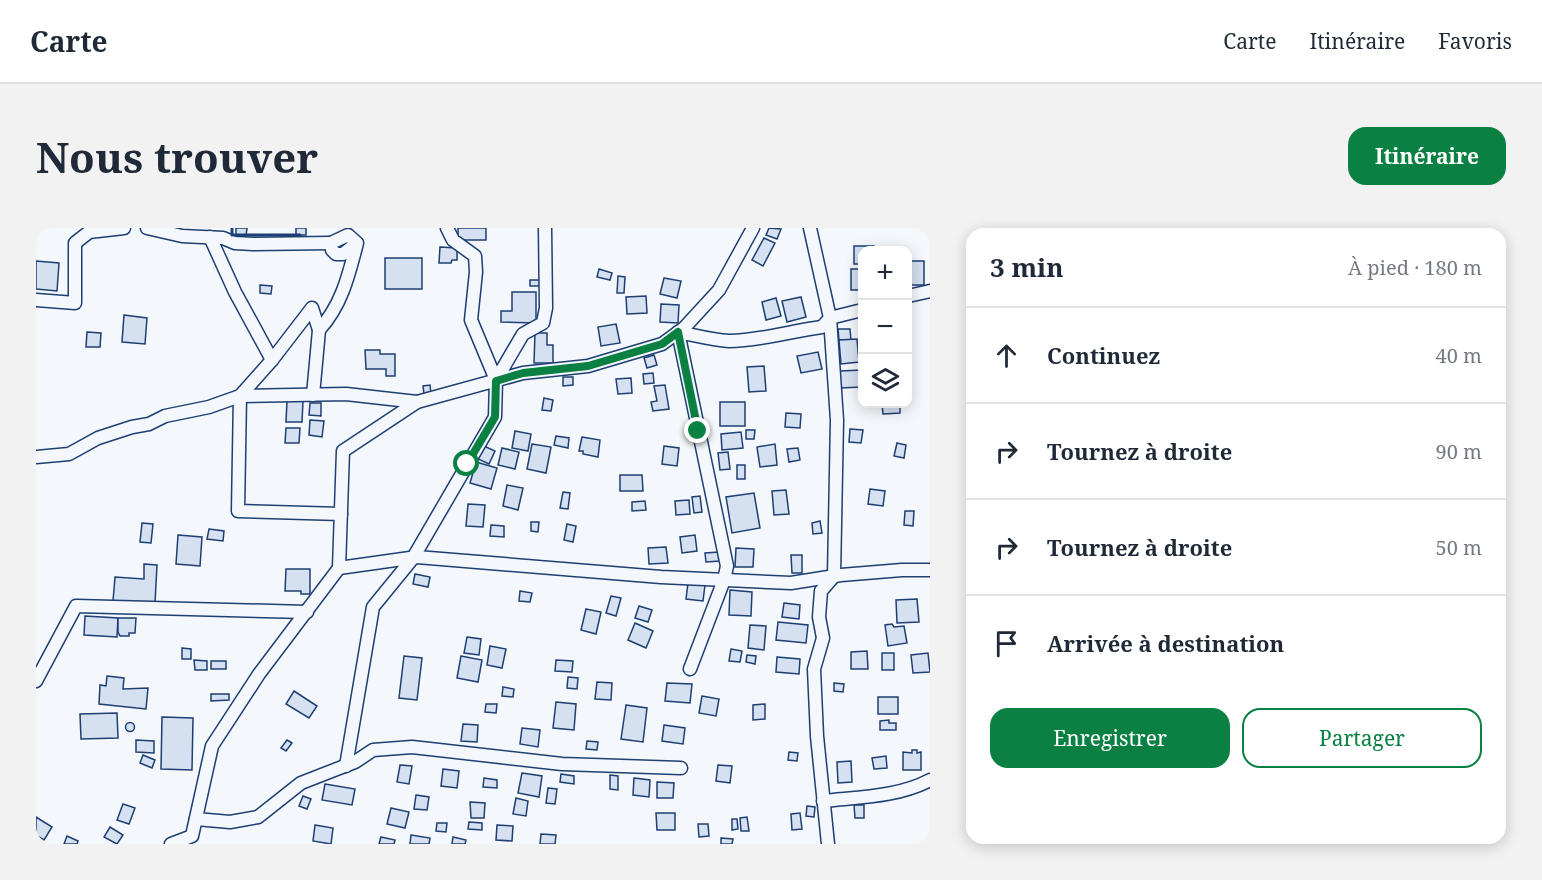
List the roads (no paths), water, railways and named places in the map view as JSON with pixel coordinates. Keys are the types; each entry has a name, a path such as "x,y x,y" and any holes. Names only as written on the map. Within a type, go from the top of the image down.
{"street":[{"path":"36,300 75,303 75,243 88,230 124,228"},
{"path":"147,228 182,236 223,238 235,243 331,243 332,250 336,254 344,254 351,235"},
{"path":"193,228 206,237 272,360"},
{"path":"346,766 374,607 413,558 495,417 496,381 471,320 476,272 474,256 453,240 447,228"},
{"path":"496,381 523,334 543,323 546,308 545,228"},
{"path":"171,844 191,840 212,747 259,674 339,568 344,451 417,402 523,373 588,366 662,344 678,332 719,290 753,228"},
{"path":"810,228 830,318 837,420 834,576 821,591 819,617 823,638 814,669 814,701 828,844"},
{"path":"319,330 331,317 342,294 351,235"},
{"path":"912,295 930,291"},
{"path":"313,394 319,330 312,308 272,360 240,396 238,511 341,514"},
{"path":"678,332 728,341 760,338 793,330 822,327 830,318 858,311"},
{"path":"678,332 727,566 690,669"},
{"path":"36,457 69,454 98,438 149,424 165,416 209,407 240,396 346,394 417,402"},
{"path":"339,568 413,558 661,577 791,584 834,576 930,570"},
{"path":"36,681 76,606 307,612"},
{"path":"196,819 230,822 258,817 301,783 355,762 373,750 412,747 562,764 681,768"},
{"path":"823,801 913,789 930,780"}]}
